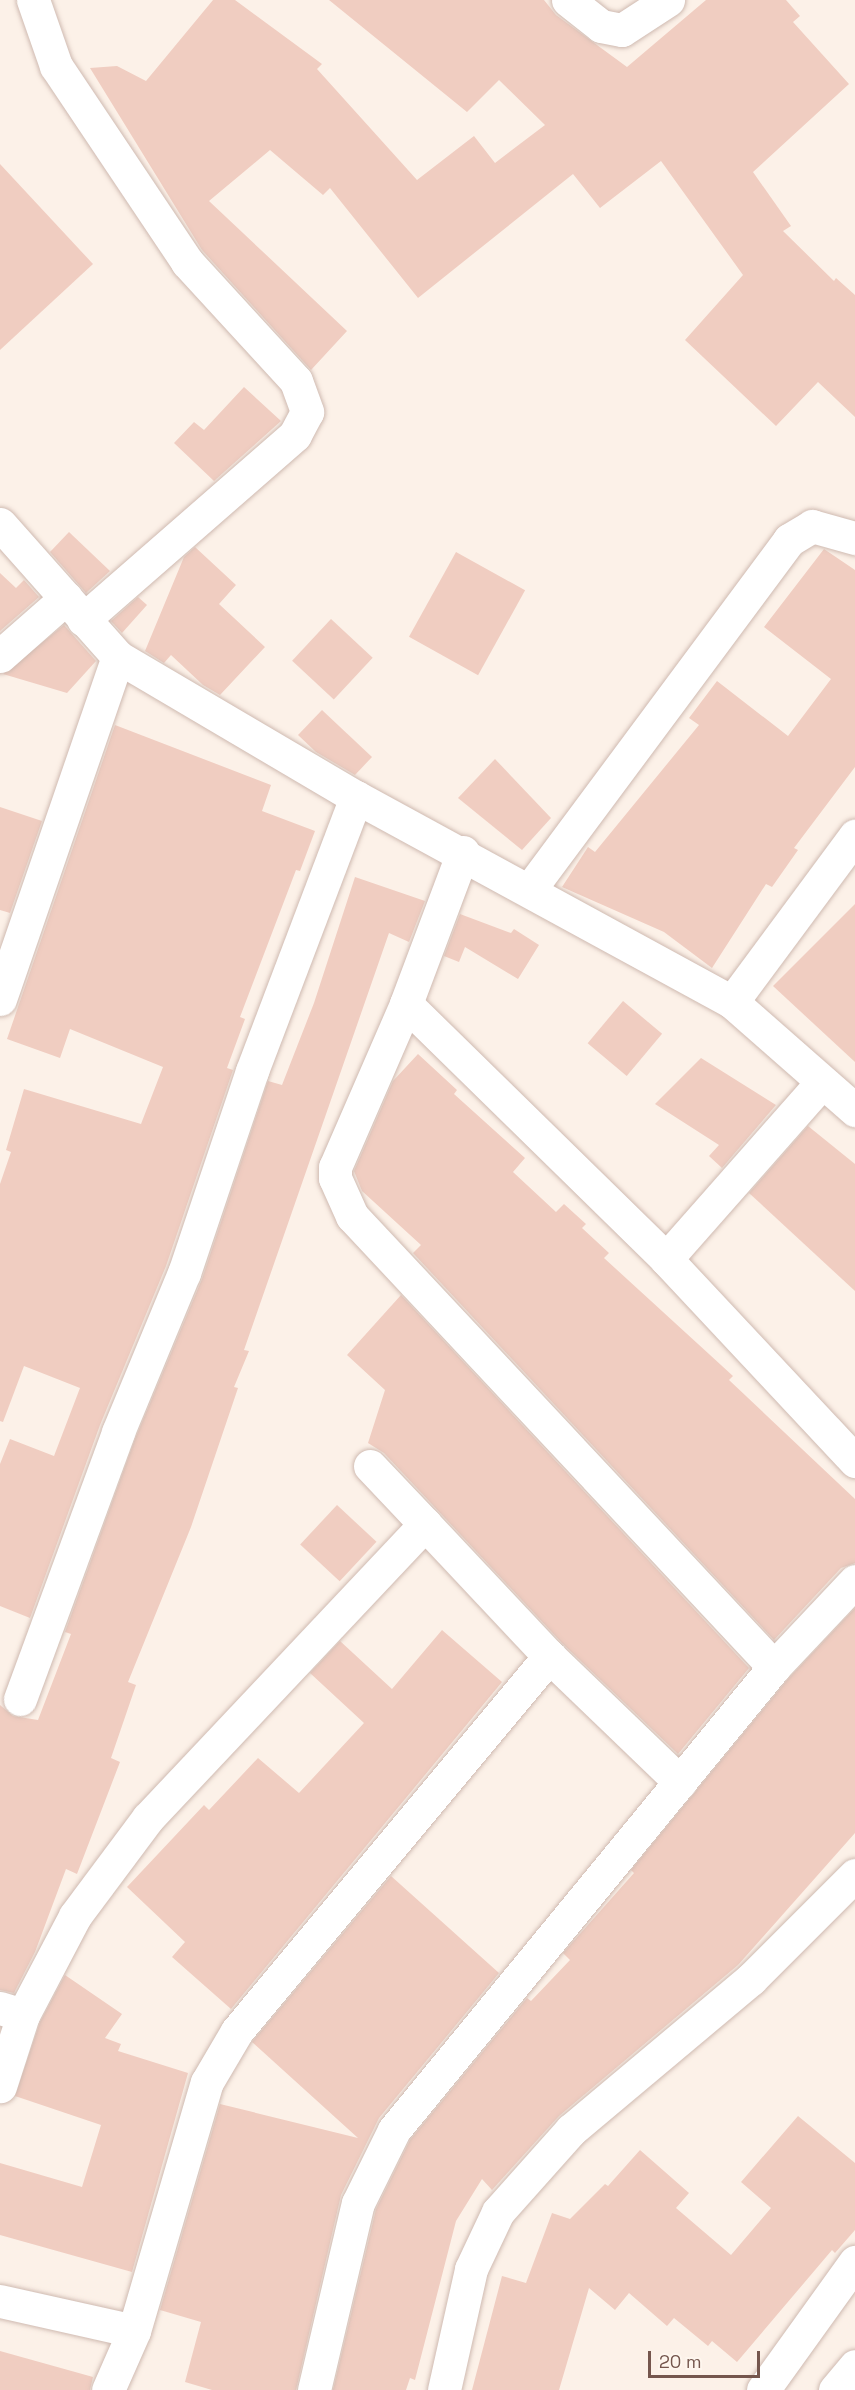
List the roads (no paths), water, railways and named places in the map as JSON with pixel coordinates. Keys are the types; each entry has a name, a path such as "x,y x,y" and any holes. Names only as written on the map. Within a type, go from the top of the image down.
{"street":[{"path":"0,656 74,609 295,435 307,412 296,381 187,262 56,66 33,0"},
{"path":"568,0 586,17 612,30 635,24 668,0"},
{"path":"0,524 118,657 356,797 463,852 732,1002 855,1110"},
{"path":"530,889 789,540 812,526 855,538"},
{"path":"0,999 118,657"},
{"path":"20,1699 118,1432 184,1273 252,1071 356,797"},
{"path":"732,1002 855,836"},
{"path":"463,852 406,1004 334,1167 335,1178 352,1215 774,1667"},
{"path":"406,1004 666,1259 855,1461"},
{"path":"666,1259 822,1082"},
{"path":"370,1466 549,1656 680,1782"},
{"path":"0,2086 12,2012 75,1916 148,1818 425,1524"},
{"path":"314,2390 358,2203 394,2130 774,1667 855,1581"},
{"path":"108,2390 134,2331 207,2082 237,2031 549,1656"},
{"path":"444,2390 471,2269 498,2212 571,2130 751,1979 855,1875"},
{"path":"763,2390 855,2262"},
{"path":"0,2301 134,2331"},
{"path":"835,2390 855,2366"}]}
